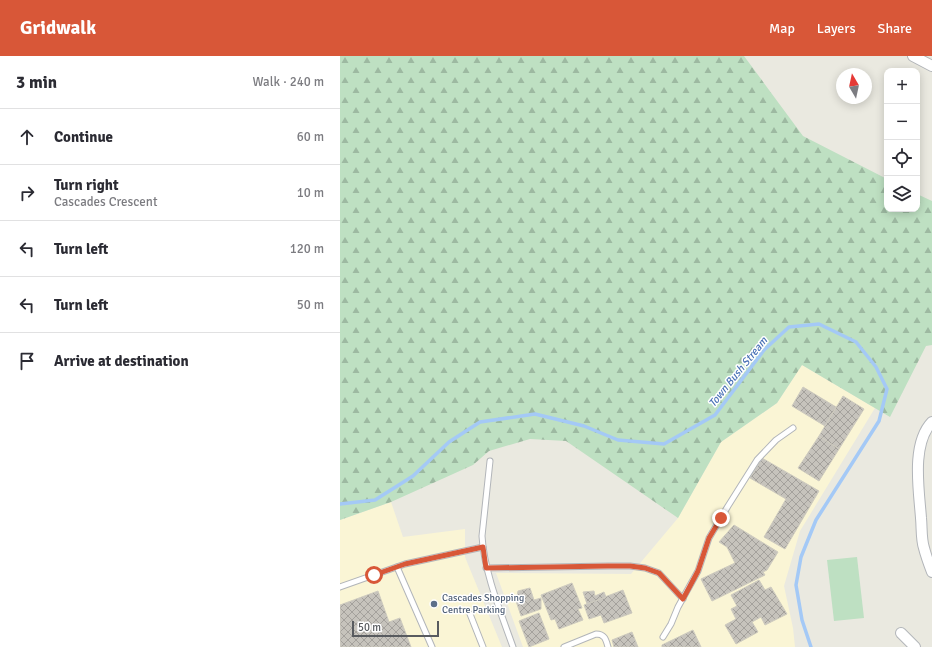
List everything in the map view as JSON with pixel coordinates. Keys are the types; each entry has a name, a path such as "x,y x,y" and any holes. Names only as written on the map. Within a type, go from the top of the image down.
{"street":[{"path":"913,56 932,66"},
{"path":"932,422 929,425 923,439 918,459 918,486 923,548 932,572"},
{"path":"901,633 915,647"}],"lane":[{"path":"662,637 671,624 678,607 698,571 709,538 757,460 776,440 793,428"},
{"path":"490,461 482,536 483,547 486,568 513,647"},
{"path":"340,588 397,567 483,547"},
{"path":"486,568 630,566 645,568 659,573 683,599"},
{"path":"397,567 432,647"},
{"path":"470,614 483,647"},
{"path":"564,647 596,634 603,636 608,647"}],"shaded area":[{"path":"802,365 875,408 800,531 784,586 793,628 795,647 523,647 496,573 631,574 678,518 721,442 777,403"},
{"path":"391,502 403,537 465,529 465,557 502,647 340,647 340,520"}],"green space":[{"path":"340,56 744,56 803,136 884,177 884,212 920,212 920,195 932,201 932,345 926,346 890,417 802,365 777,403 721,442 678,518 566,441 530,439 489,451 473,465 391,502 340,520"},
{"path":"857,557 864,618 834,621 827,560"}],"building":[{"path":"803,387 836,407 825,426 792,406"},
{"path":"843,396 864,409 839,449 819,436"},
{"path":"819,436 839,449 819,481 798,468"},
{"path":"762,458 819,491 785,549 764,537 786,499 750,478"},
{"path":"734,525 778,552 767,570 763,572 765,575 712,601 701,579 735,563 727,547 719,542"},
{"path":"759,580 765,590 771,587 787,614 765,625 761,617 752,622 758,632 736,644 725,625 736,619 731,609 737,606 731,595"},
{"path":"572,583 582,608 578,609 583,620 559,629 555,619 551,620 541,595"},
{"path":"530,588 534,600 541,598 541,609 521,616 516,601 518,591"},
{"path":"623,590 632,613 604,623 601,615 589,619 584,605"},
{"path":"378,591 389,622 400,618 411,647 340,647 340,605"},
{"path":"594,591 595,596 604,592 606,597 587,604 583,592"},
{"path":"539,613 549,639 529,647 519,621"},
{"path":"693,630 701,647 662,647 662,645"},
{"path":"632,632 638,647 614,647 612,640"}],"waterway":[{"name":"Town Bush Stream","path":"340,504 375,500 413,476 449,442 480,422 535,414 584,426 618,440 664,444 715,415 764,350 789,327 819,324 856,342 876,367 887,389 879,421 816,520 801,557 796,585 802,620 811,647"}],"place":[{"name":"Cascades Shopping Centre Parking","path":"434,604"}],"route":[{"path":"374,575 405,564 483,547 486,568 608,566 645,568 659,573 683,599 698,571 709,538 721,518"}]}
